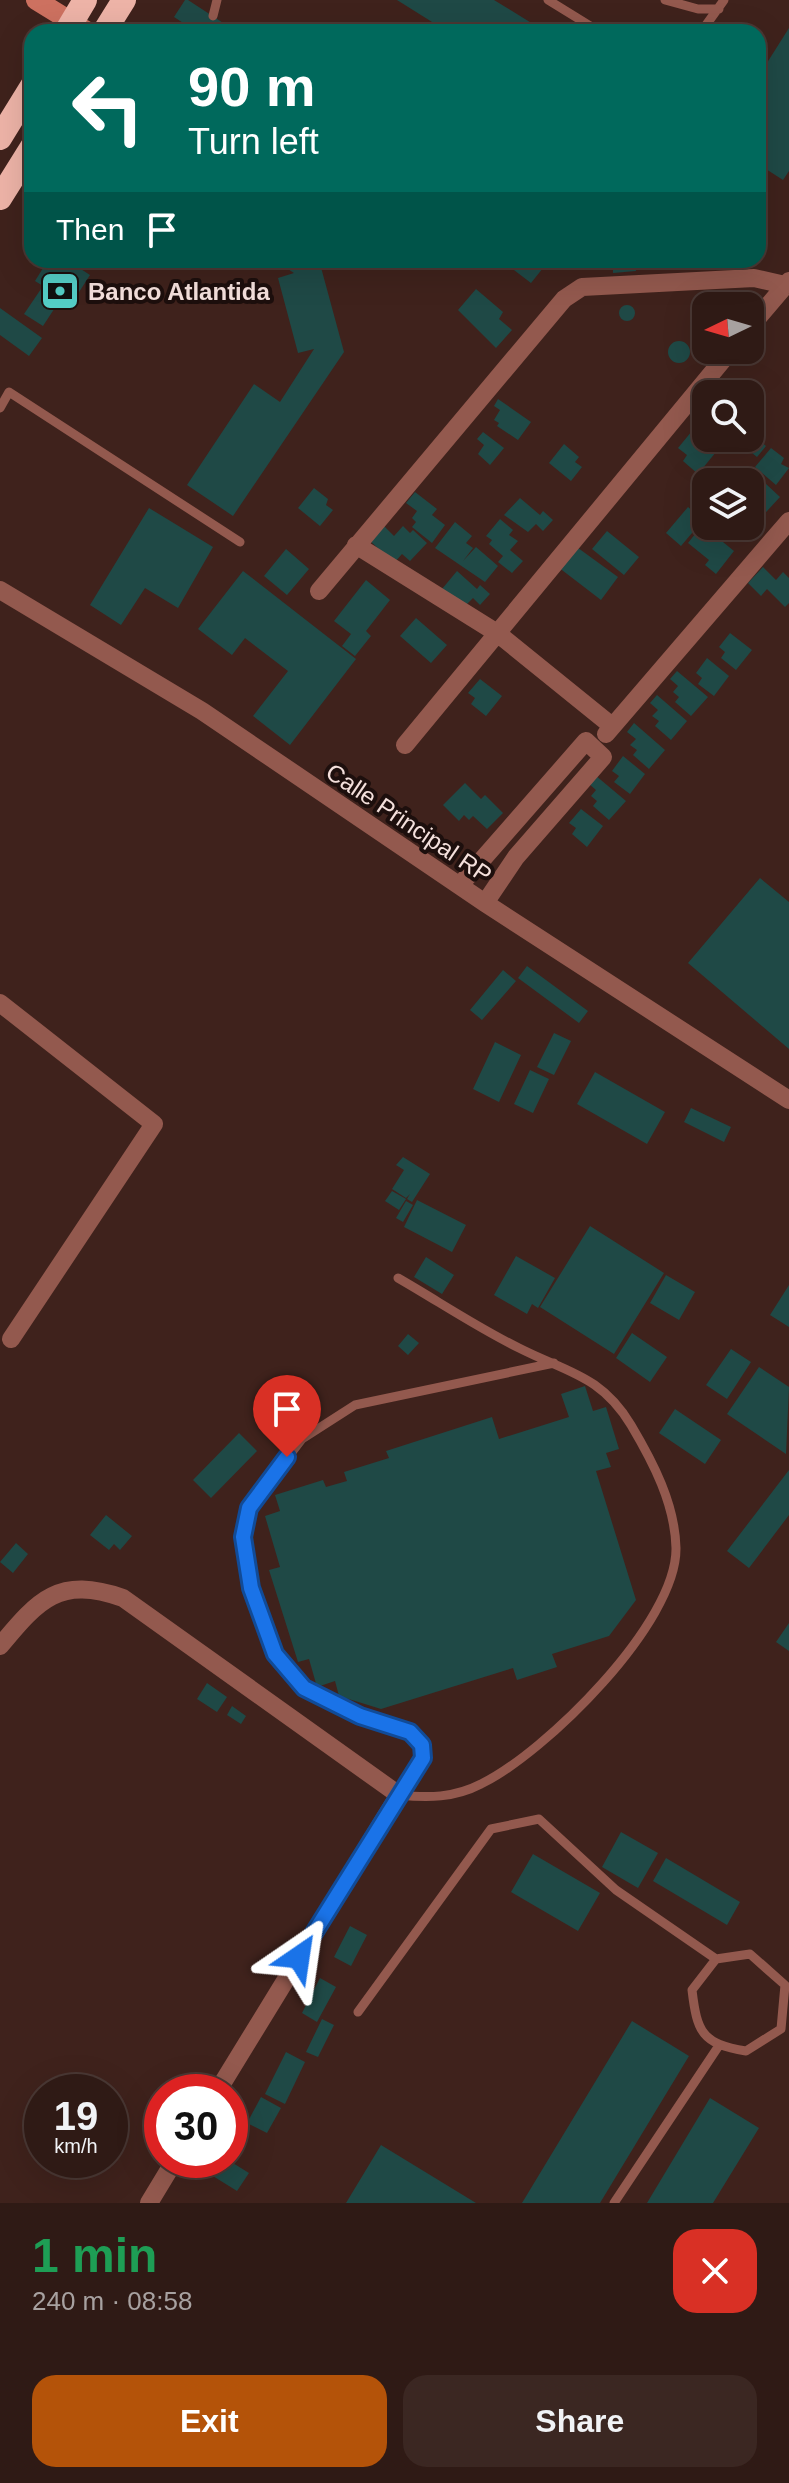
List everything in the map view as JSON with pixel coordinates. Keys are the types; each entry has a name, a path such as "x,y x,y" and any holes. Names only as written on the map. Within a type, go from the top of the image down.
{"highway":[{"path":"77,24 85,0"},
{"path":"109,24 124,0"},
{"path":"0,138 24,99"},
{"path":"0,198 24,160"}],"street":[{"path":"36,0 68,24"},
{"path":"319,591 564,299 582,287 754,278 787,283"},
{"path":"764,310 787,283"},
{"path":"405,745 719,364"},
{"path":"485,903 612,726 789,521"},
{"path":"356,545 497,633 612,726"},
{"name":"Calle Principal RP","path":"0,590 202,711 485,903 789,1100"},
{"path":"460,885 594,749"},
{"path":"0,1003 154,1124 11,1339"},
{"path":"0,1646 29,1611 48,1595 71,1589 98,1590 123,1598 399,1795 228,2074"},
{"path":"149,2203 164,2178"}],"lane":[{"path":"213,16 217,0"},
{"path":"548,0 587,24"},
{"path":"665,0 698,9 721,4"},
{"path":"707,24 721,4"},
{"path":"0,408 9,392 240,542"},
{"path":"398,1278 518,1348 572,1369 601,1387 630,1423 669,1499 676,1551 661,1605 599,1689 515,1765 479,1786 436,1798 399,1795 423,1758 422,1745 410,1732 360,1716 304,1688 275,1654 251,1588 243,1537 249,1508 302,1439 355,1405 554,1363"},
{"path":"358,2012 491,1829 539,1819 616,1890 716,1959 750,1954 785,1985 785,2032 746,2051 718,2047 696,2026 692,1990 716,1959"},
{"path":"614,2203 718,2047"}],"building":[{"path":"188,0 225,24 185,24 174,17"},
{"path":"397,0 494,0 533,24 435,24"},
{"path":"789,28 789,171 783,180 766,169 766,64"},
{"name":"Banco Atlantida","path":"43,268 79,268 90,275 72,303 62,297 43,326 24,314 43,286 35,281"},
{"path":"286,268 321,268 344,352 233,516 187,485 254,384 280,402 314,349 298,353 278,278 294,273"},
{"path":"511,268 543,268 531,283"},
{"path":"613,268 636,268 636,271 613,273"},
{"path":"476,289 503,312 499,319 512,330 496,348 458,310"},
{"path":"627,305 633,307 633,319 627,321 621,319 619,313 621,307"},
{"path":"0,308 42,338 29,356 0,335"},
{"path":"679,341 687,344 690,352 687,360 679,363 671,360 668,352 671,344"},
{"path":"498,399 531,422 518,440 497,426 499,423 494,420 500,410 494,406"},
{"path":"692,431 692,452 716,452 703,468 692,469 683,461 687,455 678,448"},
{"path":"483,432 504,448 490,465 478,454 484,445 477,439"},
{"path":"564,444 579,457 575,462 582,467 571,481 549,463"},
{"path":"771,448 784,458 781,464 789,468 776,485 764,475 764,468 755,467"},
{"path":"764,482 780,497 764,514"},
{"path":"314,488 328,499 326,505 333,510 320,526 298,508"},
{"path":"415,492 437,509 432,515 445,525 432,543 412,527 416,522 412,518 417,511 406,503"},
{"path":"520,498 540,515 543,511 553,520 543,531 536,524 528,532 504,515"},
{"path":"688,507 692,510 692,533 681,546 666,533"},
{"path":"149,508 213,547 178,608 145,588 121,625 90,605"},
{"path":"500,519 513,530 509,535 518,541 510,550 523,561 512,573 498,562 503,556 489,544 492,540 486,536"},
{"path":"455,522 472,536 466,543 473,548 463,561 476,547 498,566 485,582 435,548"},
{"path":"383,525 394,536 403,526 410,533 413,530 427,543 410,561 402,554 394,563 369,540"},
{"path":"607,531 639,557 624,575 592,549"},
{"path":"692,538 720,540 734,551 716,574 705,565 709,560 688,543"},
{"path":"574,545 618,577 601,600 558,567"},
{"path":"286,549 309,569 287,595 264,576"},
{"path":"763,567 776,580 783,572 789,578 789,603 785,607 767,589 761,596 748,583"},
{"path":"243,571 356,659 290,745 253,716 288,671 245,638 232,655 198,629"},
{"path":"457,571 477,589 480,585 490,594 480,605 473,598 465,606 442,589"},
{"path":"366,580 390,600 366,631 371,636 355,656 342,646 351,634 334,621"},
{"path":"416,618 447,645 431,663 400,636"},
{"path":"730,633 752,650 736,670 721,658 725,652 719,647"},
{"path":"707,658 729,676 714,696 698,684 702,678 696,673"},
{"path":"677,671 708,697 691,716 675,702 679,697 673,692 678,686 670,679"},
{"path":"480,679 502,696 486,716 471,704 475,698 468,693"},
{"path":"657,695 687,721 671,740 655,726 659,721 652,716 658,710 650,703"},
{"path":"634,723 665,750 649,769 633,755 637,750 630,745 636,739 627,732"},
{"path":"623,756 645,774 630,794 614,782 619,776 612,771"},
{"path":"595,775 626,801 609,820 593,806 597,801 591,796 596,790 588,783"},
{"path":"465,783 481,799 485,795 503,813 487,829 473,816 469,820 464,815 459,821 443,805"},
{"path":"581,809 603,826 587,847 572,834 576,828 569,823"},
{"path":"760,878 789,902 789,1049 688,963"},
{"path":"527,966 588,1011 579,1023 518,978"},
{"path":"503,970 516,981 482,1020 470,1010"},
{"path":"554,1033 571,1041 554,1075 537,1067"},
{"path":"495,1042 521,1055 499,1102 473,1089"},
{"path":"530,1070 549,1079 533,1113 514,1104"},
{"path":"595,1072 665,1112 647,1144 577,1104"},
{"path":"691,1108 731,1127 724,1142 684,1122"},
{"path":"403,1157 430,1174 412,1202 407,1199 410,1194 406,1198 392,1189 404,1170 396,1165"},
{"path":"392,1191 406,1199 399,1210 385,1201"},
{"path":"417,1200 466,1225 452,1252 404,1227"},
{"path":"406,1201 413,1205 403,1222 396,1218"},
{"path":"590,1226 664,1273 614,1354 540,1307"},
{"path":"516,1256 555,1278 538,1308 532,1304 527,1314 494,1295"},
{"path":"426,1257 454,1275 442,1294 414,1277"},
{"path":"666,1275 695,1292 679,1320 650,1303"},
{"path":"789,1285 789,1327 770,1315"},
{"path":"632,1333 667,1357 650,1382 616,1358"},
{"path":"408,1334 419,1343 408,1355 398,1346"},
{"path":"731,1349 751,1362 727,1399 706,1385"},
{"path":"759,1367 789,1387 786,1454 727,1414"},
{"path":"585,1386 593,1411 606,1407 619,1449 606,1453 611,1467 596,1471 636,1600 609,1636 552,1654 557,1667 517,1680 513,1668 381,1709 339,1696 335,1681 317,1687 309,1659 298,1662 269,1570 280,1567 265,1516 280,1511 275,1495 323,1480 326,1487 347,1481 344,1472 389,1458 386,1451 492,1417 499,1439 569,1417 561,1394"},
{"path":"675,1409 721,1440 705,1464 659,1433"},
{"path":"239,1433 257,1451 211,1498 193,1480"},
{"path":"789,1470 789,1515 749,1568 727,1551"},
{"path":"106,1515 132,1536 120,1550 114,1544 109,1550 90,1535"},
{"path":"16,1543 28,1554 13,1573 0,1562"},
{"path":"789,1623 789,1651 776,1642"},
{"path":"207,1683 227,1697 217,1712 197,1699"},
{"path":"232,1706 246,1716 241,1724 227,1715"},
{"path":"621,1832 658,1853 638,1888 602,1867"},
{"path":"533,1854 600,1893 578,1931 511,1892"},
{"path":"666,1858 740,1902 727,1925 653,1881"},
{"path":"350,1926 367,1935 351,1966 334,1957"},
{"path":"320,1978 336,1987 317,2022 302,2013"},
{"path":"322,2019 334,2025 318,2057 306,2052"},
{"path":"632,2021 689,2056 600,2203 522,2203"},
{"path":"286,2052 305,2062 285,2104 265,2094"},
{"path":"261,2097 281,2108 267,2133 248,2121"},
{"path":"710,2098 759,2128 713,2203 647,2203"},
{"path":"381,2145 476,2203 346,2203"},
{"path":"216,2178 246,2178 237,2191"}],"place":[{"name":"Banco Atlantida","path":"60,291"}],"route":[{"path":"287,1457 249,1508 243,1537 251,1588 275,1654 304,1688 360,1716 410,1732 422,1745 423,1758 299,1957"}]}
